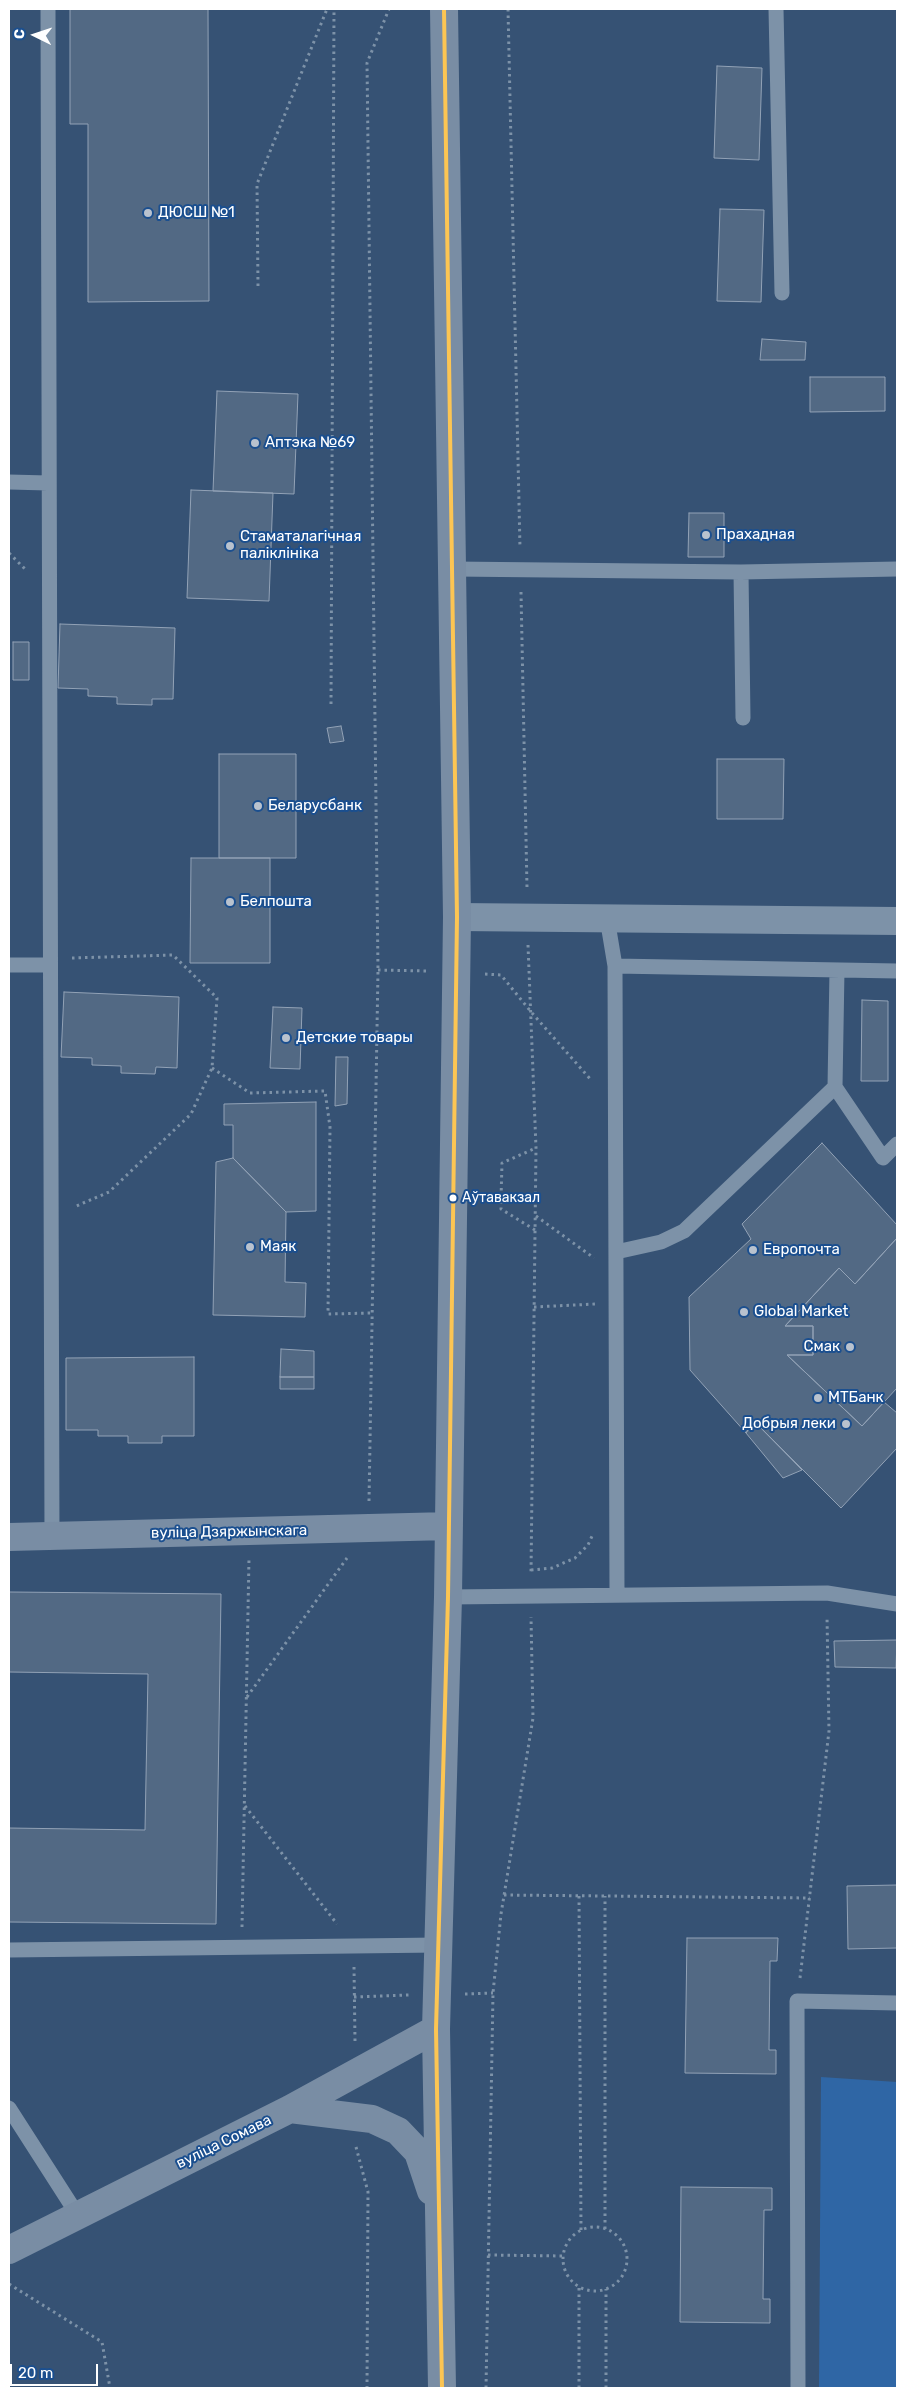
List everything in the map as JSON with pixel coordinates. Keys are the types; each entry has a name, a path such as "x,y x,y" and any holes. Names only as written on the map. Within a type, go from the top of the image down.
{"main road":[{"path":"442,2388 436,2030 448,1597 457,917 444,9"},
{"name":"вуліца Дзяржынскага","path":"9,1537 448,1526"},
{"name":"вуліца Сомава","path":"9,2250 77,2214 290,2109 436,2030"},
{"path":"290,2109 372,2119 398,2131 418,2152 431,2188 440,2235"}],"street":[{"path":"457,917 897,921"}],"lane":[{"path":"48,9 52,1536"},
{"path":"776,9 782,293"},
{"path":"9,482 48,483"},
{"path":"453,569 741,572 897,569"},
{"path":"741,572 743,718"},
{"path":"607,918 615,966 617,1595"},
{"path":"9,965 49,962"},
{"path":"615,966 897,971"},
{"path":"836,970 835,1087 883,1158 897,1144"},
{"path":"616,1252 661,1242 684,1230 835,1087"},
{"path":"448,1597 827,1593 897,1604"},
{"path":"9,1950 439,1945"},
{"path":"798,2388 797,2001 897,2003"},
{"path":"9,2108 77,2214"}],"path":[{"path":"258,286 257,184 327,9"},
{"path":"331,704 334,9"},
{"path":"247,1697 368,1529 378,970 367,63 389,9"},
{"path":"486,2388 493,1993 504,1895 533,1718 531,1570 536,1148 528,918 508,9"},
{"path":"49,962 172,955 217,998 212,1068 191,1114 109,1192 51,1217"},
{"path":"378,970 501,974 532,1014 597,1085 597,1075"},
{"path":"212,1068 250,1092 325,1091 330,1127 328,1314 372,1313"},
{"path":"536,1148 502,1163 501,1209 536,1230"},
{"path":"536,1216 599,1262 599,1252"},
{"path":"597,1314 598,1296"},
{"path":"534,1308 597,1304"},
{"path":"531,1570 552,1568 575,1558 588,1545 597,1527"},
{"path":"242,1947 250,1532"},
{"path":"797,2001 829,1730 827,1593"},
{"path":"504,1895 810,1898"},
{"path":"579,1896 581,2231"},
{"path":"604,2229 606,1896"},
{"path":"594,2228 604,2229 614,2233 621,2241 627,2260 625,2270 620,2280 606,2289 590,2291 579,2288 565,2271 563,2256 569,2241 581,2231 594,2228"},
{"path":"488,2255 563,2256"},
{"path":"9,2284 102,2342 110,2388"},
{"path":"579,2288 579,2388"},
{"path":"606,2289 606,2388"}],"shaded area":[{"path":"821,2077 897,2082 897,2388 819,2388"}],"building":[{"name":"ДЮСШ №1","path":"70,9 208,9 209,301 88,302 88,124 70,124"},
{"path":"717,66 762,68 759,160 714,158"},
{"path":"720,209 764,210 761,302 717,301"},
{"path":"762,339 806,342 805,360 760,360"},
{"path":"810,377 885,377 885,411 810,412"},
{"name":"Аптэка №69","path":"217,391 298,394 294,494 213,491"},
{"name":"Стаматалагічная паліклініка","path":"191,490 273,493 269,601 187,598"},
{"name":"Прахадная","path":"689,513 724,513 724,557 688,557"},
{"path":"60,624 175,628 173,699 152,699 152,705 117,704 117,697 88,696 88,689 58,688"},
{"path":"13,642 29,642 29,680 13,680"},
{"path":"341,726 344,741 330,743 327,728"},
{"name":"Беларусбанк","path":"219,754 296,754 296,858 219,858"},
{"path":"717,759 784,759 783,819 717,819"},
{"name":"Белпошта","path":"191,858 270,858 270,963 190,963"},
{"path":"64,992 179,997 177,1068 156,1067 155,1074 121,1073 121,1066 92,1065 92,1058 61,1057"},
{"path":"862,1000 888,1001 888,1081 861,1081"},
{"name":"Детские товары","path":"273,1007 302,1008 300,1069 270,1068"},
{"path":"336,1057 348,1057 347,1104 335,1106"},
{"path":"316,1102 316,1211 286,1212 233,1158 233,1125 224,1125 224,1104"},
{"name":"Globаl Market","path":"822,1143 897,1225 897,1238 855,1284 839,1268 785,1326 813,1326 813,1355 787,1355 862,1426 884,1402 897,1413 897,1448 841,1508 754,1421 746,1433 690,1370 689,1297 751,1239 742,1224"},
{"name":"Маяк","path":"233,1158 286,1212 285,1282 306,1283 305,1317 213,1315 216,1162"},
{"path":"897,1238 897,1388 862,1426 787,1355 813,1355 813,1326 785,1326 839,1268 855,1284"},
{"path":"281,1349 314,1351 314,1377 280,1377"},
{"path":"194,1357 194,1436 162,1436 162,1443 128,1443 128,1436 98,1436 98,1430 66,1430 66,1358"},
{"path":"280,1377 314,1377 314,1389 280,1389"},
{"path":"754,1421 802,1470 783,1478 746,1433"},
{"path":"9,1592 221,1594 216,1924 9,1922 9,1828 145,1830 148,1674 9,1672"},
{"path":"897,1640 896,1668 835,1667 834,1641"},
{"path":"897,1885 897,1948 848,1949 847,1886"},
{"path":"687,1938 778,1938 777,1961 770,1961 769,2050 776,2050 776,2074 685,2073"},
{"path":"681,2187 772,2188 772,2210 764,2210 763,2299 770,2299 770,2323 680,2322"}],"transit line":[{"path":"442,2388 436,2029 448,1597 457,917 444,9"}],"place":[{"name":"ДЮСШ №1","path":"148,213"},
{"name":"Аптэка №69","path":"255,443"},
{"name":"Прахадная","path":"706,535"},
{"name":"Стаматалагічная паліклініка","path":"230,546"},
{"name":"Беларусбанк","path":"258,806"},
{"name":"Белпошта","path":"230,902"},
{"name":"Детские товары","path":"286,1038"},
{"name":"Аўтавакзал","path":"453,1198"},
{"name":"Маяк","path":"250,1247"},
{"name":"Европочта","path":"753,1250"},
{"name":"Globаl Market","path":"744,1312"},
{"name":"Смак","path":"850,1347"},
{"name":"МТБанк","path":"818,1398"},
{"name":"Добрыя леки","path":"846,1424"}]}
